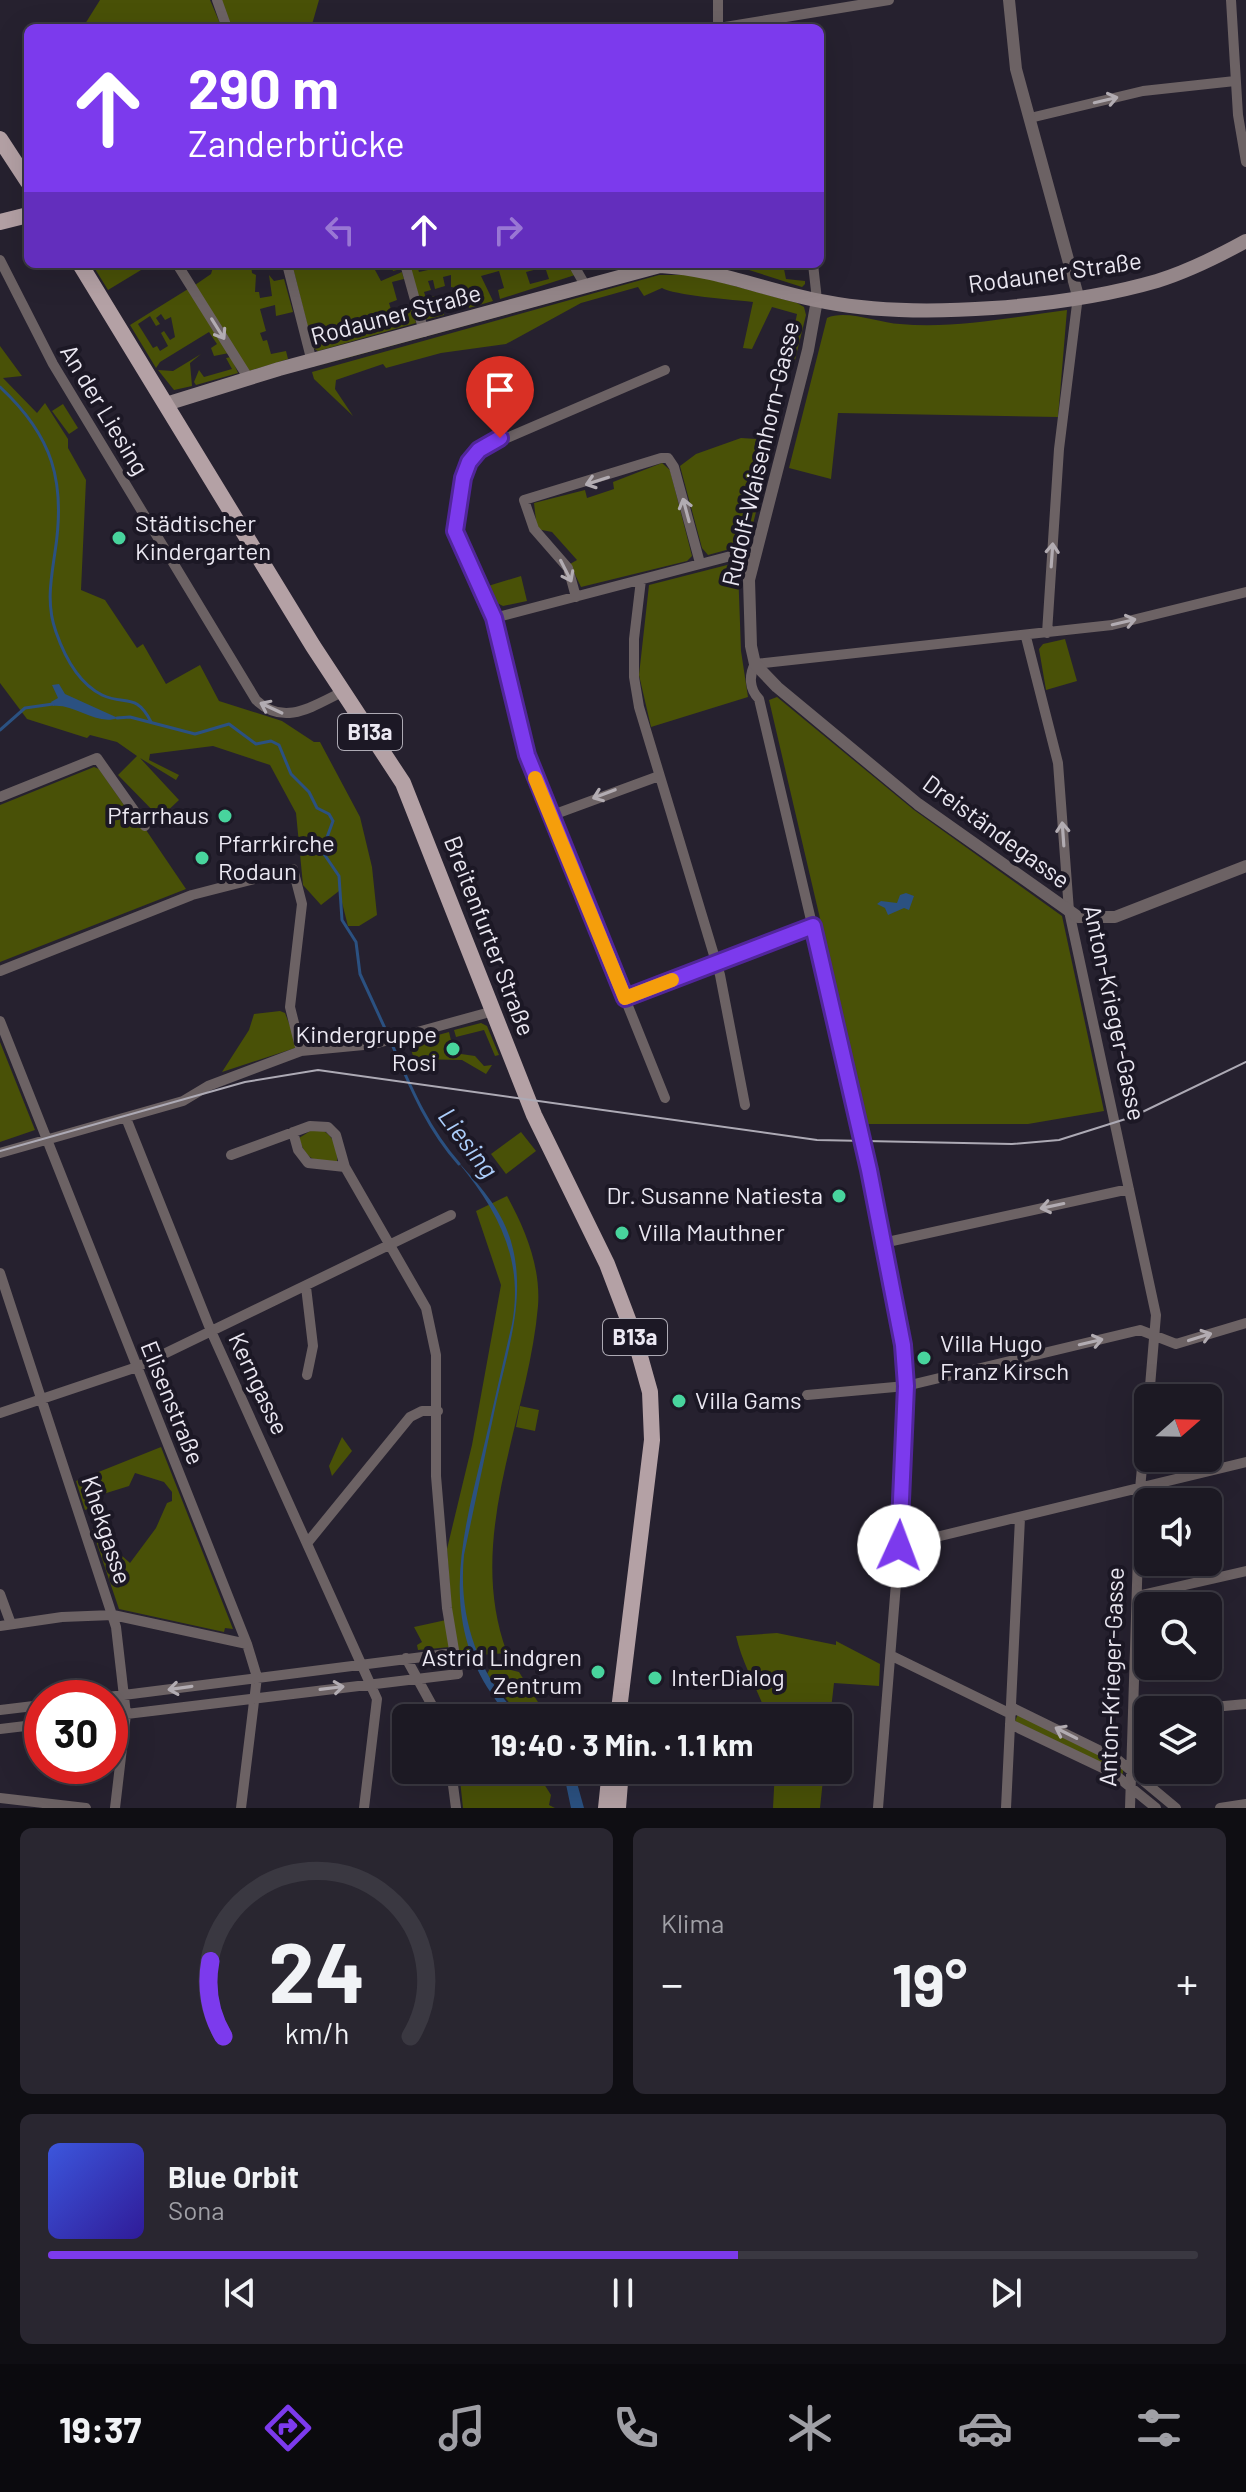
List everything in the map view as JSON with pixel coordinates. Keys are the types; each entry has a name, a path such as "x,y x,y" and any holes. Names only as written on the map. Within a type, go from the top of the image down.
{"main road":[{"path":"0,139 24,176"},
{"path":"0,222 24,216"},
{"name":"Rodauner Straße","path":"721,268 817,300 925,309 990,309 1155,282 1209,261 1246,241"},
{"name":"Breitenfurter Straße","path":"82,268 342,692 410,797 490,1012 553,1161 607,1264 634,1335 650,1392 650,1468 621,1704"},
{"name":"Rodauner Straße","path":"166,404 652,268"},
{"path":"606,1808 609,1784"},
{"path":"618,1808 620,1784"}],"street":[{"path":"217,0 226,24"},
{"path":"718,0 718,24"},
{"path":"742,24 889,0"},
{"path":"1009,0 1016,69 1078,296 1059,449 1047,633"},
{"path":"1231,0 1235,81 1246,162"},
{"path":"1030,118 1143,91 1235,81"},
{"name":"An der Liesing","path":"0,260 27,315 256,700 273,712 292,714 342,692"},
{"path":"180,268 249,379"},
{"path":"288,268 312,362"},
{"path":"406,268 424,332"},
{"path":"575,268 585,285"},
{"name":"Rudolf-Waisenhorn-Gasse","path":"813,268 817,300 808,350 756,553 749,602 755,664 750,675 753,694 759,699 813,926 883,1243"},
{"path":"665,370 479,450 469,462 463,478 455,531 494,618 527,755 665,1098"},
{"path":"576,597 568,568 534,529 524,500 668,458 674,467 700,563"},
{"path":"494,618 700,563 746,552 756,553"},
{"path":"641,580 634,677 659,776 716,963 745,1105"},
{"path":"755,664 1026,637 1112,625 1246,592"},
{"name":"Anton-Krieger-Gasse","path":"1026,637 1058,763 1069,911 1156,1315 1150,1384"},
{"name":"Dreiständegasse","path":"755,664 777,687 918,804 1078,917 1106,919 1246,866"},
{"path":"759,699 777,687"},
{"path":"0,797 97,758 145,826"},
{"path":"550,816 659,776"},
{"path":"0,971 192,895 293,869 302,904 290,1007 301,1051"},
{"path":"625,998 813,926"},
{"path":"0,1153 183,1101 208,1086 301,1051 374,1044 490,1012"},
{"name":"Elisenstraße","path":"0,1021 247,1644 257,1677 241,1808"},
{"name":"Kerngasse","path":"126,1118 211,1331 377,1699 364,1808"},
{"path":"128,1714 458,1674 436,1476 436,1355 426,1308 345,1167 336,1135 328,1127 317,1125 231,1155"},
{"path":"293,1132 298,1150 308,1163 345,1167"},
{"path":"878,1808 892,1656 906,1386 903,1345 883,1243 1129,1189"},
{"path":"0,1413 137,1367 451,1215"},
{"name":"Khekgasse","path":"0,1273 113,1615 122,1680"},
{"path":"306,1287 313,1346 307,1375"},
{"path":"807,1395 906,1386 1140,1330 1176,1344 1246,1323"},
{"path":"308,1542 410,1417 422,1411 438,1411"},
{"path":"1144,1488 1246,1462"},
{"path":"899,1546 1134,1490"},
{"path":"1006,1808 1020,1518"},
{"path":"1154,1592 1246,1571"},
{"path":"0,1594 5,1625 113,1615 247,1644"},
{"path":"128,1694 454,1653"},
{"path":"892,1656 1011,1715 1131,1768 1176,1808"},
{"path":"406,1658 432,1704"},
{"path":"1222,1706 1246,1704"},
{"path":"0,1710 24,1707"},
{"path":"1011,1715 1130,1784 1156,1808"},
{"name":"Anton-Krieger-Gasse","path":"1130,1808 1134,1715"},
{"path":"0,1729 24,1726"},
{"name":"Khekgasse","path":"115,1808 118,1784"},
{"path":"453,1784 456,1808"},
{"path":"0,1798 86,1808"},
{"path":"1220,1808 1246,1804"}],"green space":[{"path":"100,0 210,0 220,24 85,24"},
{"path":"221,0 319,0 312,24 230,24"},
{"path":"94,268 144,268 108,290"},
{"path":"213,268 251,268 256,275 255,292 259,292 260,298 272,296 269,275 274,281 284,279 293,312 276,316 275,305 260,309 266,331 260,333 263,341 267,340 271,354 286,351 288,359 249,371 195,285 211,274"},
{"path":"293,268 381,268 375,270 381,281 402,272 404,279 392,282 397,300 389,303 394,319 403,316 404,320 409,319 406,309 412,307 416,323 318,351 313,348"},
{"path":"410,268 418,268 419,272 437,268 541,268 526,272 530,284 549,279 545,268 569,268 575,275 500,299 498,290 504,288 499,271 481,276 493,301 469,308 463,289 451,287 451,275 443,277 445,286 435,289 433,280 428,281 431,290 424,292 426,298 436,296 438,304 428,307 430,313 443,310 444,315 425,320"},
{"path":"743,268 784,268 786,279 805,281 802,287"},
{"path":"659,275 694,275 804,307 806,315 795,360 788,358 797,314 772,307 752,349 743,348 753,302 690,295 662,288 644,296 638,287 581,303 506,344 441,353 386,368 383,364 336,380 335,389 353,416 314,379 312,372"},
{"path":"188,289 229,353 214,356 211,348 217,344 209,332 160,362 156,368 130,325","holes":["161,314 165,320 171,317 175,337 170,340 164,331 161,333 168,346 160,351 157,346 153,348 138,324 150,316 156,326 160,324 156,318"]},
{"path":"569,294 570,297 310,368"},
{"path":"1067,310 1058,417 838,413 831,479 789,468 827,318 843,315 900,324 942,325"},
{"path":"0,346 22,376 3,378 37,413 45,403 68,439 68,448 86,480 81,590 105,600 137,648 143,644 166,684 200,665 219,701 282,721 314,742 320,742 360,817 372,867 377,915 359,926 348,926 339,891 321,905 303,885 296,813 270,765 213,746 150,754 149,760 179,775 176,780 140,758 179,800 160,818 118,775 137,756 117,742 90,735 87,738 27,719 0,683"},
{"path":"201,354 190,363 192,386 174,390 158,370 173,371"},
{"path":"231,357 238,373 196,385 194,382 199,370 204,377 232,369 226,358"},
{"path":"63,404 78,428 69,434 52,411"},
{"path":"741,438 774,440 748,544 708,555 702,548 680,466 696,454"},
{"path":"662,463 670,470 692,556 687,561 581,587 570,564 577,560 552,532 537,529 534,503 585,490 587,498 614,489 613,482"},
{"path":"731,564 738,568 741,651 748,697 651,727 639,675 649,585"},
{"path":"521,576 527,601 503,606 495,602 488,586"},
{"path":"1065,639 1077,681 1046,690 1039,649 1043,644"},
{"path":"777,697 914,810 1062,916 1104,1111 1028,1124 868,1124 769,700"},
{"path":"94,767 99,769 140,828 144,827 186,889 0,962 0,805"},
{"path":"285,1013 297,1044 295,1048 222,1072 249,1030 254,1014"},
{"path":"481,1023 487,1026 499,1055 495,1056 484,1030 456,1037 454,1030"},
{"path":"449,1032 454,1053 475,1056 484,1066 492,1065 486,1074 462,1060 414,1059 409,1043"},
{"path":"0,1042 35,1130 0,1142"},
{"path":"315,1128 326,1132 333,1140 337,1162 317,1160 305,1151 299,1138"},
{"path":"521,1132 536,1151 506,1174 491,1154"},
{"path":"507,1196 534,1263 538,1306 532,1349 495,1522 492,1566 496,1609 507,1653 455,1657 447,1549 472,1445 501,1285 476,1211"},
{"path":"520,1406 539,1410 535,1431 516,1427"},
{"path":"342,1437 352,1451 332,1476 329,1466"},
{"path":"161,1447 233,1629 225,1628 224,1632 119,1609 92,1529 130,1563 156,1528 167,1503 172,1501 172,1492 164,1482 135,1473 129,1486 100,1495 98,1505 85,1510 76,1481"},
{"path":"446,1620 450,1647 418,1650 417,1645 422,1642 414,1627"},
{"path":"777,1633 836,1645 836,1641 880,1664 879,1686 834,1683 832,1704 762,1704 736,1636"},
{"path":"492,1665 519,1672 539,1704 510,1704 487,1674"},
{"path":"1018,1714 1123,1766 1123,1774 1015,1721"},
{"path":"460,1784 544,1784 551,1795 549,1805 555,1808 463,1808"},
{"path":"774,1784 823,1784 820,1808 773,1808"}],"water":[{"path":"59,684 65,694 118,718 102,719 70,708 53,706 51,702 58,698 52,685"},
{"path":"906,893 914,896 909,910 904,908 888,915 885,908 877,904 881,901 897,903 900,895"},
{"name":"Liesing","path":"458,1162 484,1191 498,1213 509,1236 516,1268 517,1287 514,1325 464,1555 463,1578 464,1600 474,1643 493,1683 509,1704 497,1703 473,1658 464,1629 460,1600 460,1570 469,1510 515,1300 511,1257 504,1237 472,1180"},
{"path":"566,1784 577,1784 584,1808 571,1808"}],"waterway":[{"path":"0,387 32,424 52,462 58,527 50,602 63,650 73,668 93,690 110,698 135,703 151,722"},
{"path":"0,730 25,708 53,704"},
{"name":"Liesing","path":"117,718 130,717 195,734 229,724 256,744 271,741 279,745 291,774 309,792 317,808 329,814 333,821 322,851 339,876 342,920 356,942 360,974 388,1035"},
{"name":"Liesing","path":"391,1042 428,1121 459,1164"}],"tram line":[{"path":"0,1151 245,1082 318,1070 817,1140 1012,1144 1059,1140 1132,1117 1246,1062"}],"slow traffic":[{"path":"535,778 625,998 672,980"}],"place":[{"name":"Städtischer Kindergarten","path":"119,538"},
{"name":"Pfarrhaus","path":"225,816"},
{"name":"Pfarrkirche Rodaun","path":"202,858"},
{"name":"Kindergruppe Rosi","path":"453,1049"},
{"name":"Dr. Susanne Natiesta","path":"839,1196"},
{"name":"Villa Mauthner","path":"622,1233"},
{"name":"Villa Hugo Franz Kirsch","path":"924,1358"},
{"name":"Villa Gams","path":"679,1401"},
{"name":"Astrid Lindgren Zentrum","path":"598,1672"},
{"name":"InterDialog","path":"655,1678"}],"route":[{"path":"500,438 484,446 469,462 463,478 455,531 494,618 527,755 625,998 813,926 869,1170 903,1345 906,1386 899,1546"}]}
